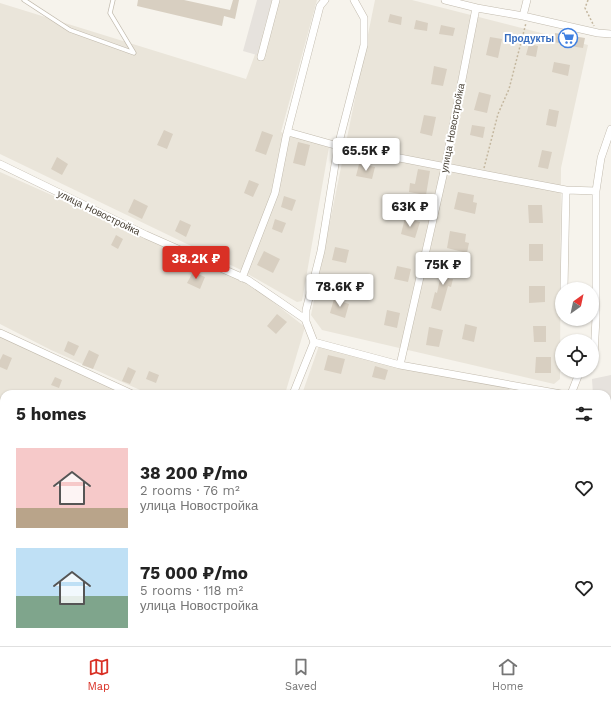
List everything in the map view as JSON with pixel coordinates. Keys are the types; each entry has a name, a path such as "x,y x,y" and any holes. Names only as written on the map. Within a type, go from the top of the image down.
{"street":[{"path":"261,57 276,0"},
{"path":"242,278 275,193 288,132 320,6 325,0"},
{"name":"улица Новостройка","path":"306,321 306,310 320,251 338,146 364,45 364,18 354,0"},
{"path":"444,0 474,5 598,33 611,34"},
{"path":"525,16 526,0"},
{"name":"улица Новостройка","path":"400,365 445,167 474,5"},
{"path":"595,282 596,191 601,158 611,129"},
{"path":"288,132 338,146 445,167 566,190 596,191"},
{"name":"улица Новостройка","path":"0,164 146,235 248,280 301,315 306,321 314,342"},
{"path":"564,282 566,190"},
{"path":"0,333 123,390"},
{"path":"295,390 314,342 400,365 539,390"},
{"path":"573,390 577,378"}],"lane":[{"path":"24,0 70,30 134,53 110,13 113,0"}],"path":[{"path":"588,0 585,8 598,33"},
{"path":"482,174 498,114 509,89 525,16"}],"shaded area":[{"path":"257,0 272,0 257,55 243,51"},
{"path":"275,0 317,0 281,132 329,147 302,301 297,302 239,269 0,154 0,3 246,79"},
{"path":"375,0 412,0 588,45 561,168 560,282 555,282 555,326 560,326 560,334 555,334 555,378 560,379 554,384 322,330 311,315"},
{"path":"0,172 249,283 305,327 286,390 140,390 51,350 0,324"},
{"path":"0,336 116,390 0,390"},
{"path":"320,343 512,390 303,390"},
{"path":"611,375 611,390 593,390 592,379"}],"building":[{"path":"138,0 184,0 230,10 233,0 239,0 235,19 224,16 222,26 137,6"},
{"path":"390,14 402,17 401,25 388,22"},
{"path":"416,20 428,23 427,31 414,29"},
{"path":"441,25 455,28 453,36 439,34"},
{"path":"555,33 585,38 583,48 570,46 570,42 554,42"},
{"path":"490,37 502,39 498,58 486,55"},
{"path":"529,44 538,46 536,57 526,55"},
{"path":"554,62 570,65 568,76 552,72"},
{"path":"434,66 447,69 443,86 431,84"},
{"path":"479,92 491,95 487,113 474,110"},
{"path":"549,109 559,111 556,127 546,125"},
{"path":"424,115 436,117 432,136 420,133"},
{"path":"472,125 485,127 483,138 470,135"},
{"path":"164,130 173,134 167,149 157,145"},
{"path":"262,131 273,135 266,155 255,151"},
{"path":"298,142 310,145 305,166 293,163"},
{"path":"542,150 552,152 548,169 538,167"},
{"path":"57,157 68,164 62,175 51,169"},
{"path":"359,164 375,167 372,179 356,176"},
{"path":"418,169 430,171 426,195 409,192 410,183 415,184"},
{"path":"249,180 259,184 253,197 244,193"},
{"path":"458,192 474,195 473,202 477,203 475,214 454,209"},
{"path":"284,196 296,200 292,211 281,207"},
{"path":"134,199 148,206 142,219 128,212"},
{"path":"528,205 542,205 543,223 529,223"},
{"path":"405,218 420,222 415,238 401,234"},
{"path":"275,219 286,223 282,233 272,229"},
{"path":"180,220 191,225 186,237 175,231"},
{"path":"450,231 466,234 465,242 469,243 467,253 447,248"},
{"path":"116,235 123,239 118,249 111,245"},
{"path":"529,244 543,244 543,261 529,261"},
{"path":"335,247 349,250 346,263 332,260"},
{"path":"264,251 280,259 273,273 257,265"},
{"path":"442,263 453,265 449,279 453,279 451,287 448,286 441,311 431,308 435,292 437,293 440,279 438,279"},
{"path":"397,266 411,269 408,282 394,279"},
{"path":"193,272 205,277 200,289 187,283"},
{"path":"529,286 545,286 545,302 529,303"},
{"path":"334,299 349,304 345,318 330,313"},
{"path":"387,310 400,313 397,328 384,325"},
{"path":"277,314 287,322 276,334 267,326"},
{"path":"465,324 477,327 474,342 462,339"},
{"path":"533,326 546,326 546,342 534,342"},
{"path":"429,327 443,330 439,347 426,345"},
{"path":"68,341 79,346 74,356 64,351"},
{"path":"89,350 99,355 93,369 82,365"},
{"path":"3,354 12,358 7,370 0,367 0,360"},
{"path":"328,355 345,359 341,374 324,370"},
{"path":"536,357 551,357 551,373 535,373"},
{"path":"375,366 388,370 385,380 372,377"},
{"path":"128,367 136,371 130,384 122,381"},
{"path":"149,371 159,375 156,383 146,379"},
{"path":"55,377 62,380 59,388 51,385"}],"place":[{"name":"Продукты","path":"568,38"}]}
